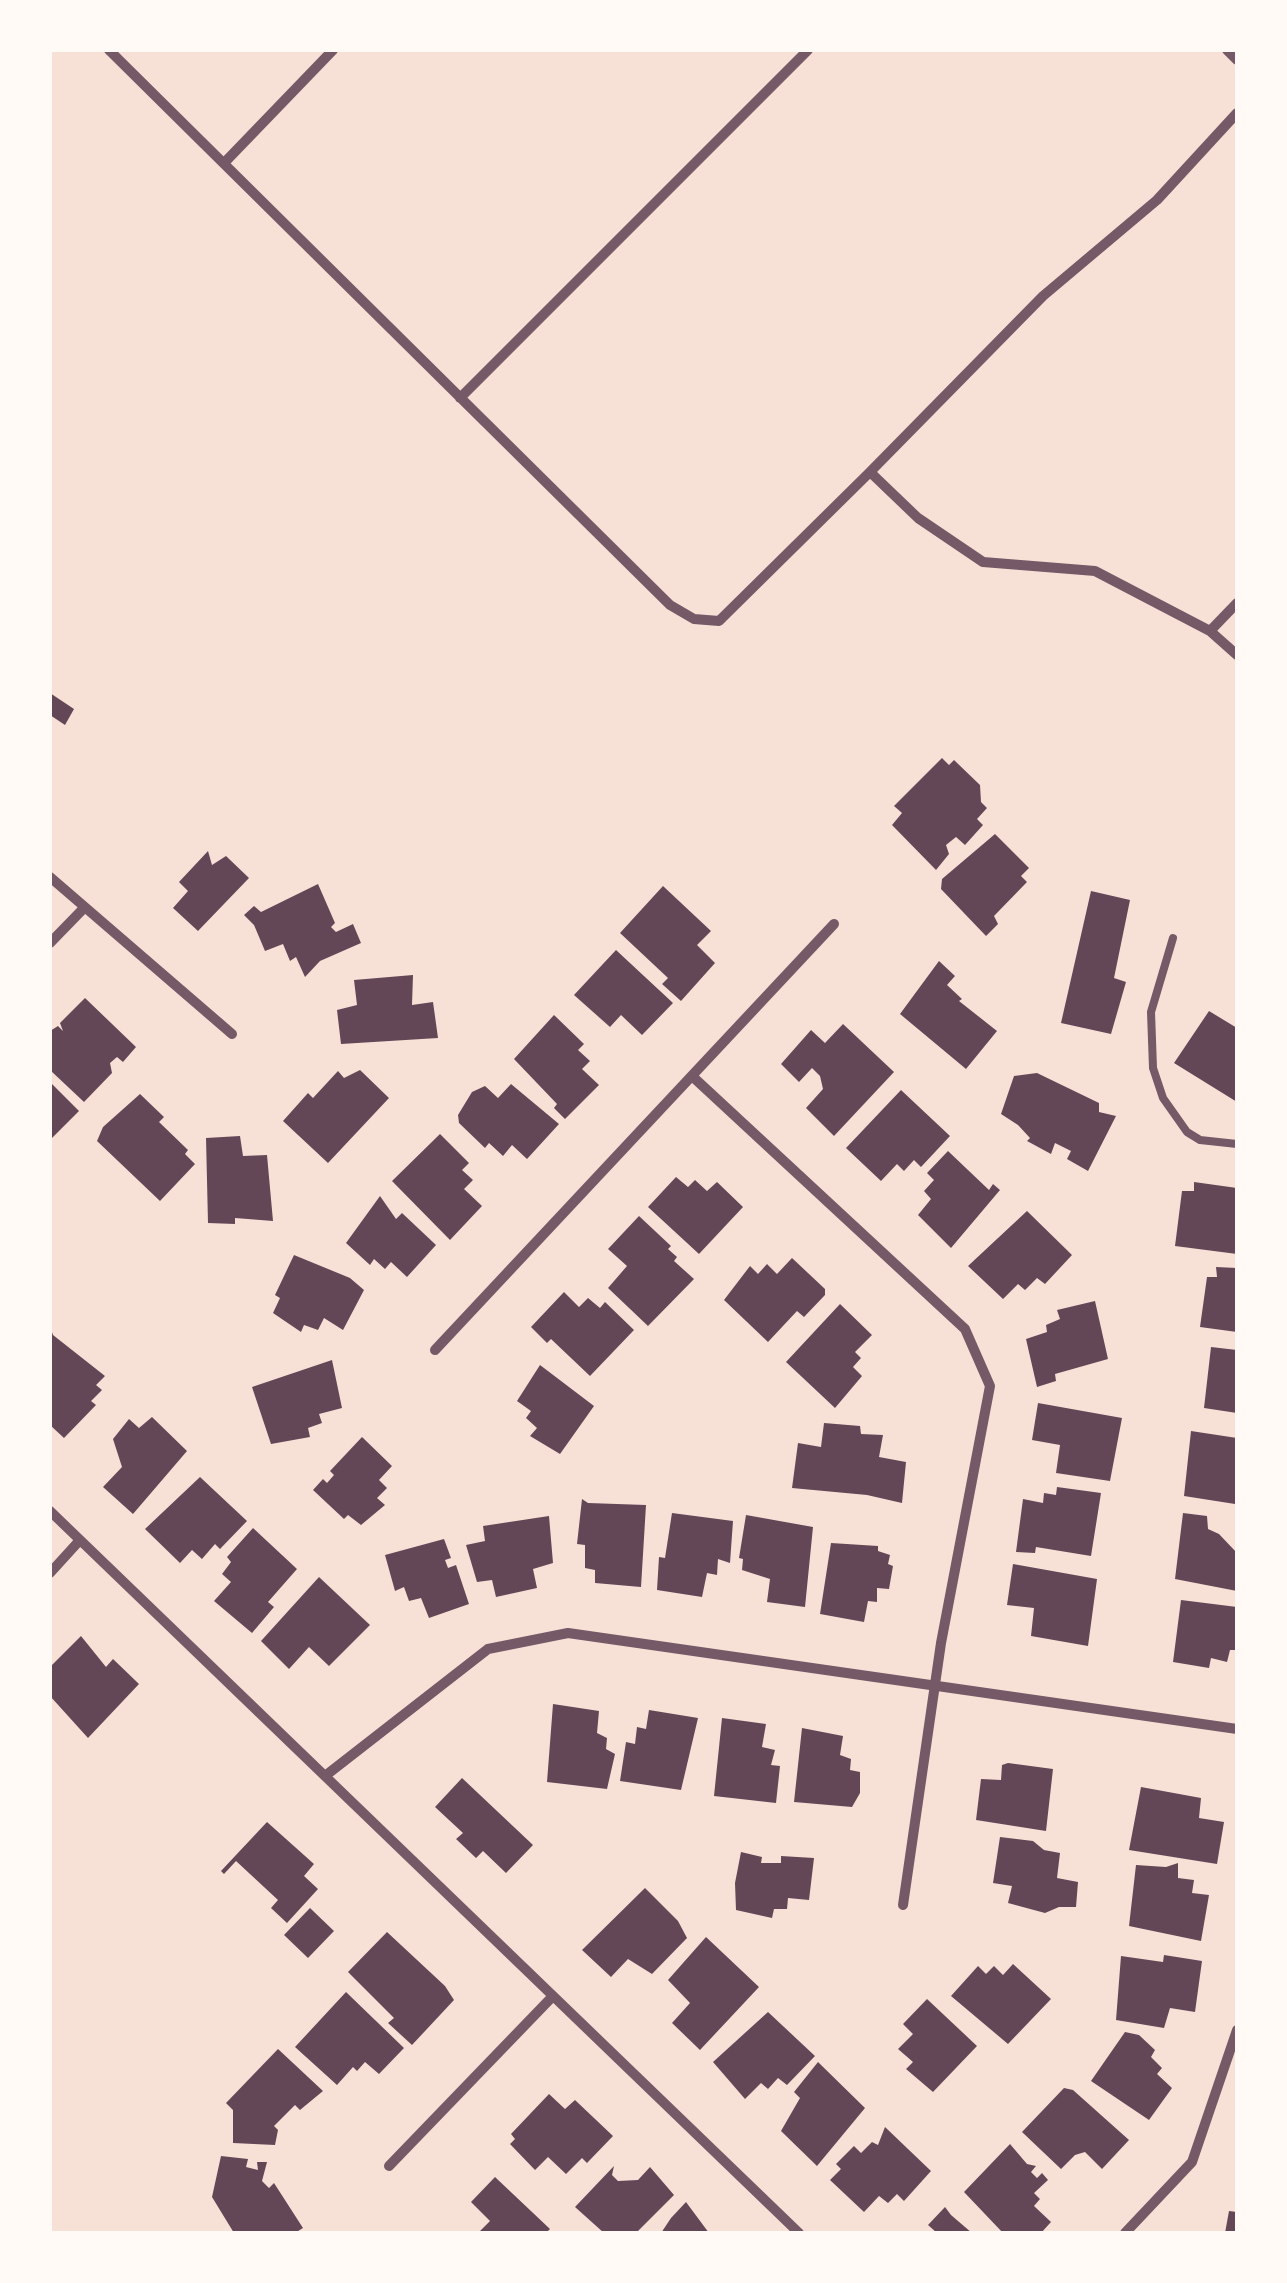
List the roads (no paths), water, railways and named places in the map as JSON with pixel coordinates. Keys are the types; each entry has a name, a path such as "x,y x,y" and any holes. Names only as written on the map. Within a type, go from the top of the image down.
{"street":[{"path":"109,50 670,606 694,619 718,621 1043,296 1156,200 1237,113"},
{"path":"226,162 334,50"},
{"path":"460,398 808,50"},
{"path":"1227,50 1237,60"},
{"path":"870,472 918,518 982,562 1095,571 1210,631 1237,655"},
{"path":"1210,631 1237,603"},
{"path":"50,877 82,909 232,1034"},
{"path":"50,943 82,909"},
{"path":"435,1350 834,924"},
{"path":"692,1076 965,1329 990,1386 935,1687 904,1905"},
{"path":"50,1511 799,2233"},
{"path":"50,1573 80,1540"},
{"path":"325,1776 488,1649 568,1633 1237,1729"},
{"path":"390,2166 553,1996"},
{"path":"1125,2233 1192,2162 1237,2030"}],"lane":[{"path":"1173,938 1151,1012 1153,1068 1163,1098 1187,1132 1200,1140 1237,1144"}]}
